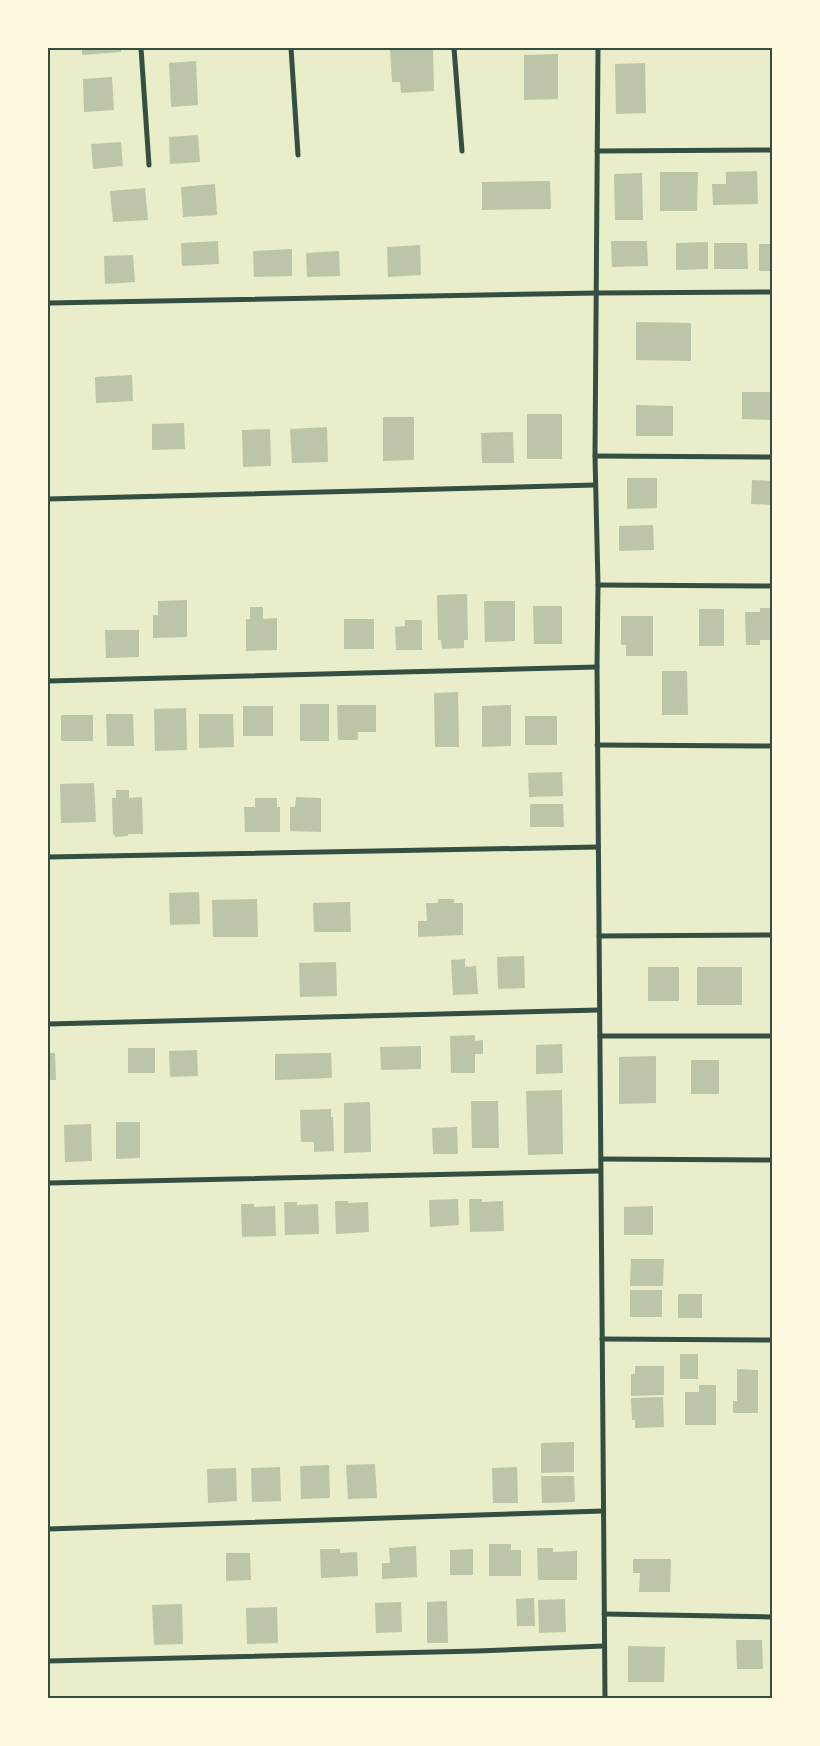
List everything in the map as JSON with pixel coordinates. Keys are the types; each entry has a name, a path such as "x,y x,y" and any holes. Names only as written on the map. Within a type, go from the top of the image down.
{"street":[{"path":"141,48 149,165"},
{"path":"291,48 298,155"},
{"path":"454,48 462,151"},
{"path":"598,48 595,485 598,585 597,745 605,1698"},
{"path":"597,151 772,150"},
{"path":"48,303 597,293 772,292"},
{"path":"595,456 772,457"},
{"path":"48,498 595,485"},
{"path":"598,585 772,586"},
{"path":"48,681 597,667"},
{"path":"597,745 772,746"},
{"path":"48,856 598,847"},
{"path":"599,936 772,935"},
{"path":"48,1024 599,1010"},
{"path":"600,1036 772,1036"},
{"path":"600,1159 772,1160"},
{"path":"48,1183 600,1172"},
{"path":"602,1340 772,1340"},
{"path":"48,1529 603,1511"},
{"path":"604,1614 772,1617"},
{"path":"48,1661 477,1651 604,1646"}],"building":[{"path":"82,48 121,48 121,52 82,55"},
{"path":"433,48 434,91 401,93 400,82 392,82 390,50"},
{"path":"558,54 558,99 524,100 524,55"},
{"path":"196,61 198,105 171,107 169,63"},
{"path":"645,63 646,113 616,114 615,64"},
{"path":"112,77 114,110 84,112 83,79"},
{"path":"198,135 200,162 170,164 169,137"},
{"path":"121,142 123,166 93,169 91,144"},
{"path":"757,171 758,204 713,205 712,184 726,184 726,172"},
{"path":"660,172 698,172 697,211 660,211"},
{"path":"642,173 643,220 615,220 614,174"},
{"path":"550,181 551,209 482,210 482,182"},
{"path":"215,184 217,215 183,217 181,187"},
{"path":"145,188 148,220 113,222 110,191"},
{"path":"218,241 219,264 182,266 181,243"},
{"path":"611,241 647,241 648,266 612,267"},
{"path":"708,242 708,269 676,270 676,243"},
{"path":"714,243 747,243 748,269 714,269"},
{"path":"759,244 772,244 772,271 759,271"},
{"path":"420,245 421,275 388,277 387,247"},
{"path":"292,249 292,276 254,277 253,251"},
{"path":"339,251 340,276 307,277 306,253"},
{"path":"133,255 135,282 105,284 104,256"},
{"path":"636,322 691,323 691,361 636,360"},
{"path":"132,375 133,401 96,403 95,377"},
{"path":"742,392 772,392 772,420 742,419"},
{"path":"636,405 673,406 673,436 636,436"},
{"path":"527,414 562,414 562,459 527,459"},
{"path":"383,417 414,417 414,460 383,461"},
{"path":"184,423 185,449 152,450 152,424"},
{"path":"327,427 328,462 292,463 290,429"},
{"path":"270,429 271,466 243,467 242,430"},
{"path":"513,432 514,463 482,463 481,433"},
{"path":"627,478 657,478 657,508 627,509"},
{"path":"752,480 772,481 772,505 751,504"},
{"path":"653,525 654,550 619,551 619,526"},
{"path":"467,594 468,640 464,640 464,648 442,649 441,640 438,640 437,595"},
{"path":"187,600 187,637 153,638 153,615 158,615 158,601"},
{"path":"484,601 515,601 515,641 485,642"},
{"path":"533,606 562,606 562,644 534,644"},
{"path":"250,607 263,607 263,619 277,618 277,650 246,651 246,619 250,619"},
{"path":"760,608 772,608 772,640 760,640 760,645 746,645 745,612 760,612"},
{"path":"699,609 724,609 724,646 699,646"},
{"path":"621,616 653,616 653,656 626,656 626,645 621,645"},
{"path":"344,619 374,619 374,649 344,649"},
{"path":"405,620 422,620 422,650 396,650 395,627 405,626"},
{"path":"105,630 139,630 139,657 106,658"},
{"path":"662,671 687,671 688,715 662,715"},
{"path":"458,692 459,747 435,747 434,693"},
{"path":"300,704 329,704 329,741 300,741"},
{"path":"337,705 376,705 376,732 358,732 358,740 338,740"},
{"path":"511,705 511,746 482,747 482,706"},
{"path":"243,706 273,706 273,736 243,736"},
{"path":"186,708 187,750 155,751 154,709"},
{"path":"106,714 133,714 134,746 107,746"},
{"path":"199,714 233,714 234,747 199,748"},
{"path":"61,715 93,715 93,741 61,741"},
{"path":"525,716 557,716 557,745 525,745"},
{"path":"562,772 563,796 529,797 528,773"},
{"path":"94,783 96,822 61,823 60,784"},
{"path":"116,790 129,790 129,798 142,797 143,834 128,834 128,836 115,837 113,835 112,798 116,798"},
{"path":"296,797 321,798 321,832 290,831 290,807 295,807"},
{"path":"255,798 277,798 277,807 280,807 280,832 245,832 244,807 255,807"},
{"path":"530,804 563,804 564,827 530,827"},
{"path":"199,892 200,924 170,925 169,893"},
{"path":"257,899 258,937 213,937 212,900"},
{"path":"438,899 454,899 454,903 463,903 463,935 418,937 418,921 427,921 426,903 438,903"},
{"path":"350,902 351,932 314,932 313,903"},
{"path":"524,956 525,988 498,989 497,957"},
{"path":"465,959 465,967 476,966 478,994 453,995 451,960"},
{"path":"336,962 337,996 300,997 299,963"},
{"path":"648,967 679,967 679,1001 648,1001"},
{"path":"697,967 742,967 742,1005 697,1005"},
{"path":"475,1035 475,1041 483,1040 483,1054 475,1054 475,1073 451,1073 450,1036"},
{"path":"562,1044 563,1073 536,1074 536,1045"},
{"path":"421,1046 421,1069 381,1070 380,1047"},
{"path":"128,1048 155,1048 155,1073 128,1073"},
{"path":"197,1050 198,1076 170,1077 169,1051"},
{"path":"48,1053 55,1053 56,1080 48,1080"},
{"path":"331,1053 332,1078 275,1080 275,1054"},
{"path":"656,1056 656,1103 619,1104 619,1057"},
{"path":"691,1060 719,1060 719,1094 691,1094"},
{"path":"562,1090 563,1154 528,1155 526,1091"},
{"path":"471,1101 498,1101 499,1148 472,1148"},
{"path":"370,1102 371,1152 344,1153 344,1103"},
{"path":"331,1109 334,1151 314,1152 314,1142 301,1142 300,1110"},
{"path":"116,1122 140,1122 140,1158 116,1159"},
{"path":"91,1124 92,1161 65,1162 64,1125"},
{"path":"457,1127 458,1154 433,1154 432,1128"},
{"path":"458,1199 459,1225 430,1227 429,1200"},
{"path":"469,1199 482,1199 482,1202 503,1201 504,1231 470,1232"},
{"path":"335,1201 348,1201 348,1203 368,1202 369,1232 336,1234"},
{"path":"284,1202 297,1202 297,1205 318,1204 319,1234 285,1235"},
{"path":"241,1204 254,1204 254,1207 275,1206 276,1236 242,1237"},
{"path":"653,1206 653,1235 624,1235 624,1207"},
{"path":"631,1259 664,1259 663,1286 630,1286"},
{"path":"630,1290 662,1290 662,1317 630,1317"},
{"path":"678,1294 702,1294 702,1318 678,1318"},
{"path":"680,1354 698,1354 698,1379 680,1379"},
{"path":"635,1366 664,1366 664,1395 631,1396 631,1374 635,1374"},
{"path":"737,1369 758,1370 758,1413 733,1413 733,1401 737,1401"},
{"path":"699,1385 716,1385 716,1425 685,1425 685,1392 699,1392"},
{"path":"663,1397 664,1427 635,1428 635,1420 632,1420 631,1398"},
{"path":"574,1442 574,1472 541,1473 541,1443"},
{"path":"375,1464 377,1498 348,1499 346,1465"},
{"path":"329,1465 330,1498 301,1499 300,1466"},
{"path":"280,1467 281,1501 252,1502 251,1468"},
{"path":"517,1467 518,1503 493,1503 492,1468"},
{"path":"236,1468 237,1501 208,1503 207,1469"},
{"path":"541,1476 574,1476 575,1502 542,1503"},
{"path":"489,1544 511,1544 511,1550 521,1550 521,1576 489,1576"},
{"path":"416,1546 417,1577 382,1579 382,1563 390,1563 389,1548"},
{"path":"537,1548 553,1548 553,1552 577,1551 577,1580 538,1580"},
{"path":"320,1549 340,1549 340,1553 357,1552 358,1576 321,1578"},
{"path":"473,1549 473,1575 450,1575 450,1550"},
{"path":"226,1553 250,1553 251,1580 226,1581"},
{"path":"633,1559 671,1559 670,1592 639,1592 640,1573 633,1573"},
{"path":"534,1598 535,1626 517,1626 516,1599"},
{"path":"565,1599 566,1632 539,1633 538,1600"},
{"path":"447,1601 448,1643 427,1643 427,1602"},
{"path":"401,1602 402,1632 376,1633 375,1603"},
{"path":"182,1604 183,1644 154,1645 152,1605"},
{"path":"277,1607 278,1643 247,1644 246,1608"},
{"path":"736,1640 762,1640 763,1669 737,1669"},
{"path":"628,1646 665,1647 664,1682 628,1682"}]}
